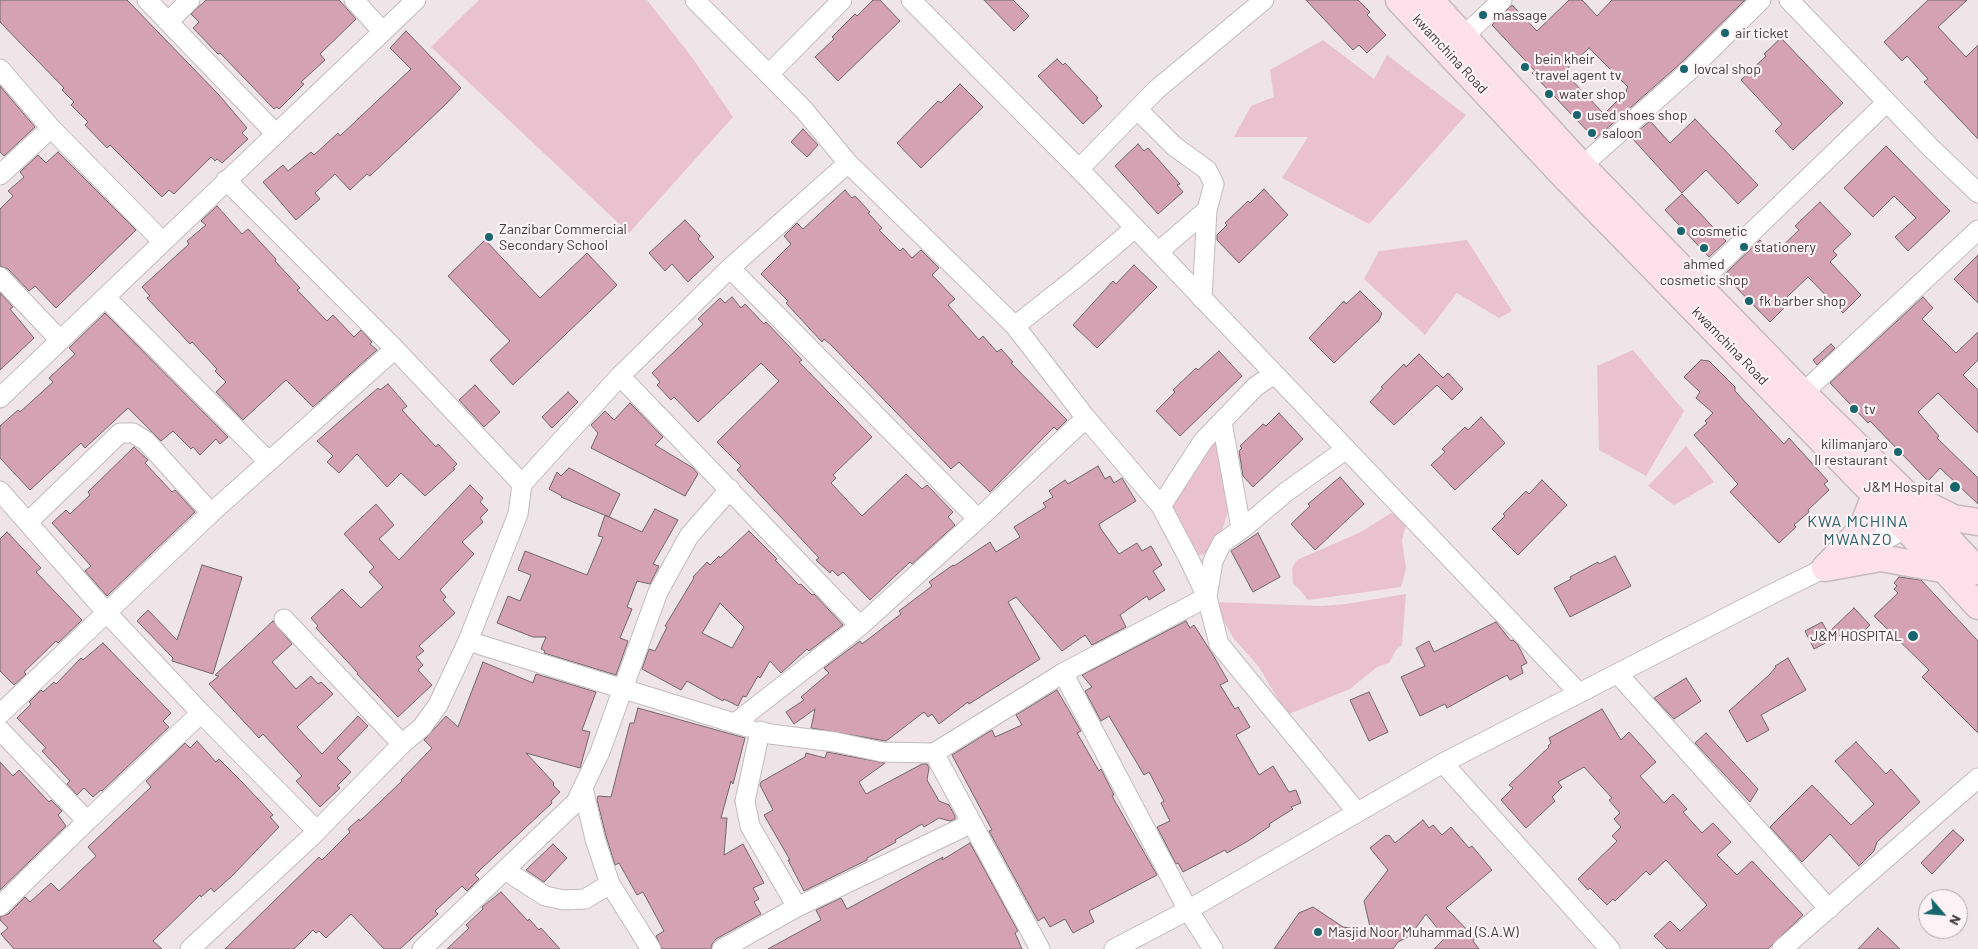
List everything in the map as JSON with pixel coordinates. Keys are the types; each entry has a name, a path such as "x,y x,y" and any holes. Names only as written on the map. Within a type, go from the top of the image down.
{"main road":[{"name":"kwamchina Road","path":"1399,0 1575,173 1903,508 1959,560 1978,606"},
{"name":"kwamchina Road","path":"1430,0 1463,37 1575,173 1697,284 1803,394 1903,508"},
{"path":"1835,562 1862,529 1903,508 1978,522"},
{"path":"1835,562 1881,558 1959,560 1978,534"}],"street":[{"path":"148,0 276,134"},
{"path":"168,22 190,0"},
{"path":"354,0 382,31"},
{"path":"0,398 416,0"},
{"path":"695,0 804,110 848,163 1015,326 1086,418 1161,506 1207,597 1219,644 1357,812"},
{"path":"769,74 842,0"},
{"path":"910,0 1135,228 1579,693"},
{"path":"1078,169 1156,90 1264,0"},
{"path":"1463,37 1502,0"},
{"path":"1575,173 1690,70 1761,0"},
{"path":"1789,0 1931,148 1978,193"},
{"path":"0,69 51,128 163,242"},
{"path":"1697,284 1887,102"},
{"path":"1138,110 1174,146 1207,170 1214,184 1207,210 1202,299"},
{"path":"0,175 51,128"},
{"path":"195,947 317,831 402,744 422,727 438,705 468,641 518,514 522,484 620,376 730,268 848,163"},
{"path":"226,180 395,349 522,484"},
{"path":"1158,252 1207,210"},
{"path":"1015,326 1135,228"},
{"path":"1803,394 1978,230"},
{"path":"730,268 978,520"},
{"path":"0,276 60,340"},
{"path":"106,298 268,461"},
{"path":"0,714 268,461 395,349"},
{"path":"1161,506 1198,448 1255,387 1274,374"},
{"path":"620,376 860,626"},
{"path":"734,723 860,626 978,520 1086,418"},
{"path":"1222,422 1241,528"},
{"path":"28,522 120,434 133,433 146,441 211,514"},
{"path":"1207,597 1214,561 1222,543 1286,492 1345,450"},
{"path":"422,949 576,802 600,752 658,592 689,536 730,489"},
{"path":"2,499 28,522 107,613 201,713 317,831"},
{"path":"1114,949 1188,910 1443,763 1835,562 1865,551 1903,508"},
{"path":"468,641 622,690 770,734 836,742 882,752 934,753 1062,673 1207,597"},
{"path":"284,619 402,744"},
{"path":"1062,673 1188,910 1213,949"},
{"path":"1618,674 1829,909"},
{"path":"0,906 201,713"},
{"path":"0,730 87,821"},
{"path":"760,731 746,801 750,826 797,907"},
{"path":"934,753 1040,949"},
{"path":"1443,763 1610,949"},
{"path":"1782,949 1978,778"},
{"path":"583,788 595,839 610,884 651,949"},
{"path":"722,949 797,907 972,823"},
{"path":"505,870 545,896 564,900 585,899 610,884"}],"shaded area":[{"path":"479,0 647,0 691,56 733,117 629,233 431,47"},
{"path":"1323,40 1374,79 1387,55 1466,115 1369,224 1282,178 1308,137 1234,137 1251,106 1274,97 1270,70"},
{"path":"1467,240 1512,311 1499,318 1457,293 1425,335 1364,279 1379,251"},
{"path":"1633,350 1684,411 1646,476 1599,450 1597,366"},
{"path":"1220,439 1228,511 1216,542 1206,554 1193,556 1173,517 1173,503 1205,450"},
{"path":"1686,446 1714,482 1674,505 1648,486"},
{"path":"1391,513 1407,521 1402,540 1406,569 1401,587 1308,600 1293,584 1292,568 1297,560 1361,532"},
{"path":"1406,594 1402,645 1396,650 1389,663 1377,667 1350,689 1287,715 1259,667 1234,639 1213,602 1321,606 1346,604"}],"building":[{"path":"0,0 127,0 219,95 247,128 242,133 248,139 222,163 217,159 215,161 211,157 174,194 169,190 162,197 110,145 107,148 85,125 88,122 71,105 74,102 62,90 64,88 0,22"},
{"path":"206,0 339,0 356,19 320,54 325,60 301,82 304,84 279,109 277,107 274,109 193,28 199,22 191,14"},
{"path":"873,0 880,0 900,21 838,81 815,57 834,39 832,37 855,14 857,16"},
{"path":"984,0 1013,0 1029,16 1014,31"},
{"path":"1306,0 1358,0 1370,12 1367,15 1386,35 1367,53 1359,45 1353,50"},
{"path":"1569,0 1582,0 1597,16 1612,0 1745,0 1681,63 1595,139 1532,73 1535,71 1492,25 1512,5 1537,31","holes":["1589,48 1628,87 1627,91 1604,114 1564,72"]},
{"path":"1928,0 1967,0 1938,27 1966,57 1978,45 1978,139 1924,82 1928,79 1907,56 1902,61 1884,42"},
{"path":"406,31 461,88 370,176 367,174 350,190 335,174 315,193 320,199 296,220 263,182 283,165 288,171 311,152 314,155 338,133 340,136 411,69 390,48"},
{"path":"1781,38 1843,103 1793,150 1775,131 1782,124 1741,80 1766,56 1764,54"},
{"path":"1057,59 1063,65 1065,63 1098,98 1096,99 1102,106 1083,124 1038,76"},
{"path":"960,84 983,107 921,168 897,143 938,101 941,103"},
{"path":"0,86 35,127 4,156 0,152"},
{"path":"1695,119 1758,185 1738,204 1706,170 1682,193 1631,137 1650,121 1670,143"},
{"path":"803,129 818,145 807,157 791,142"},
{"path":"1138,144 1144,151 1148,148 1180,184 1177,185 1183,192 1158,214 1115,166"},
{"path":"1886,146 1950,211 1908,251 1895,237 1916,218 1894,196 1873,217 1844,188"},
{"path":"58,152 136,230 56,308 35,286 29,291 8,269 0,266 0,209 13,196 8,191 24,177 20,172 38,155 46,163"},
{"path":"1264,189 1288,215 1239,263 1217,240 1217,235 1227,225 1225,223"},
{"path":"845,190 852,198 855,196 870,212 868,213 882,228 879,230 900,251 903,248 912,258 921,250 939,268 932,275 955,299 948,305 979,340 983,336 997,352 1001,349 1013,362 1011,363 1067,420 1057,430 1054,427 990,492 959,462 951,469 830,344 824,339 822,342 786,303 788,301 761,274 791,244 784,236 797,223 803,229"},
{"path":"1682,194 1726,241 1709,257 1665,210"},
{"path":"1820,202 1851,234 1833,251 1837,255 1830,262 1861,295 1843,313 1808,277 1787,297 1791,301 1770,322 1724,275 1760,240 1774,254 1799,230 1795,226"},
{"path":"217,206 242,234 248,229 300,288 297,290 327,321 333,315 354,337 361,330 372,342 370,344 377,350 313,407 286,380 243,420 216,392 226,382 215,371 217,369 192,342 190,344 147,298 150,296 142,287 189,244 187,241 206,225 201,221"},
{"path":"685,220 700,236 698,239 714,257 688,282 672,264 665,271 649,253"},
{"path":"485,240 540,298 587,253 617,285 513,385 490,360 510,341 448,276"},
{"path":"1978,255 1978,303 1954,279"},
{"path":"1134,265 1157,287 1097,348 1073,325 1113,281 1116,284"},
{"path":"1360,291 1382,313 1379,320 1334,363 1309,338 1344,301 1346,304"},
{"path":"0,293 13,307 10,309 34,338 0,370"},
{"path":"732,297 741,308 745,304 764,324 766,322 802,360 799,362 872,437 833,475 836,478 831,483 862,516 906,474 922,489 927,485 953,512 948,517 955,525 912,564 910,562 870,600 843,572 838,576 832,570 830,573 816,560 819,558 737,470 741,466 717,442 779,381 761,363 698,422 674,397 671,400 657,385 660,382 652,373 703,324 698,319 720,298 725,303"},
{"path":"1923,297 1933,308 1922,319 1956,353 1978,332 1978,360 1963,375 1978,390 1978,433 1938,393 1918,412 1939,436 1937,438 1978,478 1978,504 1940,468 1928,481 1830,383"},
{"path":"105,313 228,437 220,444 216,439 200,455 173,431 161,441 128,408 85,448 81,443 30,490 0,458 0,426 18,410 20,412 53,382 49,378 75,354 69,348"},
{"path":"1831,344 1835,348 1817,365 1813,360"},
{"path":"1219,351 1242,376 1180,436 1156,411 1175,392 1173,390 1196,368 1198,370"},
{"path":"1419,354 1443,378 1448,373 1463,389 1452,400 1437,385 1394,425 1370,402 1383,388 1381,387 1404,364 1406,367"},
{"path":"1701,360 1709,361 1735,387 1735,391 1784,444 1789,438 1828,481 1824,484 1829,490 1808,510 1809,512 1794,525 1796,527 1779,543 1730,492 1738,484 1694,435 1707,423 1705,421 1713,413 1696,398 1700,392 1684,377"},
{"path":"388,384 407,406 402,410 436,447 438,444 457,464 453,468 455,469 425,496 401,473 387,487 357,454 339,473 327,462 333,456 317,441 378,388 380,390"},
{"path":"475,385 500,412 484,427 459,400"},
{"path":"568,392 578,402 552,428 542,417"},
{"path":"630,403 663,437 655,445 693,468 698,474 685,496 591,448 598,433 591,425 605,411 614,420"},
{"path":"1279,413 1303,439 1253,487 1243,476 1239,451 1242,448 1240,446 1263,424 1266,426"},
{"path":"1481,417 1505,443 1455,490 1431,465 1445,452 1442,449 1465,427 1468,430"},
{"path":"134,447 148,460 145,463 172,492 175,490 195,512 107,596 85,571 91,566 52,523 66,510 70,514 90,495 88,492"},
{"path":"1098,466 1105,479 1110,476 1114,483 1122,478 1136,501 1099,524 1101,529 1119,554 1137,543 1142,551 1151,546 1162,565 1153,571 1165,590 1149,600 1147,596 1120,615 1126,627 1092,645 1085,635 1062,651 1016,597 1008,602 1040,659 969,704 968,702 939,724 932,714 928,717 924,712 886,741 811,728 815,709 794,724 786,712 804,700 801,697 829,673 824,668 860,641 862,644 901,614 899,611 932,586 929,582 953,565 990,542 996,552 1020,537 1014,527 1046,507 1043,503 1053,497 1049,491 1065,480 1068,484"},
{"path":"569,468 620,494 609,517 561,497 549,489 557,472 561,476"},
{"path":"1340,477 1364,504 1315,550 1291,524 1310,506 1308,504"},
{"path":"1542,480 1567,505 1518,555 1492,529 1505,516 1503,514 1526,491 1529,494"},
{"path":"470,485 483,498 480,502 488,510 480,518 483,522 462,542 474,554 440,590 446,597 443,600 455,613 419,646 424,651 416,657 423,665 418,670 432,685 398,717 316,628 318,626 311,618 342,589 361,608 383,587 369,572 374,567 344,534 376,504 394,525 379,539 399,560"},
{"path":"655,509 678,520 653,564 659,566 650,584 637,581 627,607 632,609 620,638 628,641 616,675 544,653 545,651 541,649 546,637 533,637 497,623 508,596 520,601 531,575 518,570 525,551 587,575 603,537 598,536 605,515 642,532"},
{"path":"749,531 777,559 775,560 799,585 801,584 812,595 814,594 843,625 809,651 807,649 781,673 770,661 760,678 758,676 746,697 743,696 738,706 724,699 723,701 687,681 681,690 642,669 649,649 655,651 667,627 665,626 693,577 707,562 710,565 719,556 720,558","holes":["720,603 744,627 732,648 702,633"]},
{"path":"7,532 41,568 36,572 82,620 58,643 56,641 24,672 26,674 14,685 0,671 0,539"},
{"path":"1258,533 1280,577 1253,592 1231,551"},
{"path":"1615,556 1631,586 1570,617 1554,588 1598,562 1599,564"},
{"path":"202,565 242,577 213,674 172,661 173,658 137,621 148,610 177,640"},
{"path":"1899,577 1921,580 1978,641 1978,733 1922,677 1929,670 1874,616 1898,593 1894,589 1897,586 1894,583"},
{"path":"1854,608 1870,625 1859,636 1852,629 1814,649 1805,631 1822,622 1828,633"},
{"path":"273,621 292,644 272,662 296,689 311,676 318,684 321,682 333,694 297,727 322,754 358,716 368,726 337,758 351,772 337,786 340,788 320,807 296,781 302,776 263,734 259,738 209,684 219,676 215,675"},
{"path":"1186,621 1190,628 1194,625 1213,655 1228,681 1220,685 1235,709 1238,707 1250,727 1236,735 1259,775 1273,766 1289,792 1296,790 1301,803 1291,807 1293,809 1269,824 1270,826 1248,841 1227,853 1225,850 1183,872 1178,863 1176,864 1157,827 1170,821 1161,803 1164,801 1149,772 1144,775 1109,716 1101,721 1085,691 1092,687 1082,675"},
{"path":"1496,622 1511,641 1513,640 1518,645 1527,663 1521,666 1523,673 1510,680 1507,675 1447,708 1445,704 1420,716 1401,677 1425,666 1416,648 1429,641 1434,652"},
{"path":"103,643 171,713 163,721 169,727 102,791 93,797 84,788 77,795 67,784 70,781 42,751 46,748 17,718 31,704 29,702 41,690 43,692 54,682 56,684 81,658 83,660"},
{"path":"1788,658 1806,690 1761,715 1769,730 1747,742 1729,711 1769,675 1775,666"},
{"path":"483,662 533,683 536,674 596,692 582,730 590,732 580,768 526,753 560,792 551,801 552,803 475,875 479,879 467,891 462,886 435,911 438,914 400,949 384,949 351,914 326,938 319,931 316,933 313,930 294,949 225,949 319,857 322,860 350,832 348,829 359,819 360,821 402,781 432,748 424,740 446,716 458,727"},
{"path":"1686,678 1701,701 1674,719 1654,698"},
{"path":"1057,690 1081,731 1077,733 1099,771 1101,769 1114,795 1112,796 1157,875 1089,911 1094,922 1073,933 1065,919 1050,927 1044,917 1038,921 989,831 992,830 952,755 992,730 995,737 1022,725 1016,715"},
{"path":"1369,692 1388,732 1369,741 1350,700"},
{"path":"638,708 745,738 733,784 731,781 721,818 727,818 724,855 743,844 764,883 753,888 759,899 754,902 761,914 716,939 711,949 662,949 656,936 664,931 643,892 637,895 619,863 615,865 606,836 597,800 598,796 611,797 630,723 634,723"},
{"path":"1602,709 1621,740 1629,732 1656,762 1640,776 1664,803 1673,794 1687,809 1683,812 1702,833 1713,823 1731,842 1717,855 1737,875 1752,861 1803,915 1768,949 1667,949 1654,936 1670,921 1680,931 1707,905 1666,860 1650,875 1646,871 1615,901 1613,899 1607,905 1590,888 1588,890 1578,879 1617,841 1612,836 1621,827 1614,819 1620,813 1609,800 1612,798 1584,767 1558,782 1562,787 1552,797 1555,801 1526,828 1501,800 1513,788 1509,785 1549,747 1551,743 1549,738"},
{"path":"1706,733 1758,789 1750,802 1695,743"},
{"path":"197,741 216,762 219,759 242,782 273,815 270,817 279,827 232,876 214,892 211,888 201,897 200,895 153,941 162,949 14,949 1,934 8,928 0,920 0,917 8,914 25,897 30,902 51,883 59,891 96,856 88,847 151,787 146,781 185,743 190,748"},
{"path":"1856,742 1886,774 1891,769 1920,802 1877,842 1874,851 1859,866 1830,834 1802,862 1770,827 1812,785 1851,825 1874,804 1835,761"},
{"path":"827,752 885,763 859,782 866,794 922,764 927,764 929,768 927,780 939,801 949,805 955,819 950,821 939,818 924,827 922,824 895,840 896,842 867,858 867,860 804,891 788,860 790,860 764,815 773,810 760,785 761,782 805,757 806,753 825,758"},
{"path":"0,762 13,776 19,770 49,802 51,800 62,811 58,815 66,826 0,890"},
{"path":"1423,820 1429,828 1433,825 1442,835 1451,827 1469,848 1472,846 1492,870 1446,908 1475,938 1473,941 1479,949 1434,949 1445,938 1426,914 1410,936 1398,942 1393,949 1274,949 1299,913 1313,907 1343,927 1371,931 1364,901 1388,870 1370,848 1386,835 1389,835 1395,843"},
{"path":"1953,830 1964,840 1932,874 1921,863"},
{"path":"970,843 1018,931 1015,933 1022,949 768,949 821,920 816,910 841,898 847,909 943,857 942,860"},
{"path":"553,844 567,858 544,882 526,870"},
{"path":"501,892 528,921 529,919 539,930 541,928 560,949 447,949 469,928 466,925 483,909 482,907"},
{"path":"1878,928 1900,949 1858,949"}],"place":[{"name":"massage","path":"1483,15"},
{"name":"air ticket","path":"1725,33"},
{"name":"bein kheir travel agent tv","path":"1525,67"},
{"name":"lovcal shop","path":"1684,69"},
{"name":"water shop","path":"1549,94"},
{"name":"used shoes shop","path":"1577,115"},
{"name":"saloon","path":"1592,133"},
{"name":"cosmetic","path":"1681,231"},
{"name":"Zanzibar Commercial Secondary School","path":"489,237"},
{"name":"stationery","path":"1744,247"},
{"name":"ahmed cosmetic shop","path":"1704,248"},
{"name":"fk barber shop","path":"1749,301"},
{"name":"tv","path":"1854,409"},
{"name":"kilimanjaro II restaurant","path":"1898,452"},
{"name":"J&M Hospital","path":"1955,487"},
{"name":"J&M HOSPITAL","path":"1913,636"},
{"name":"Masjid Noor Muhammad (S.A.W)","path":"1318,932"}],"district":[{"name":"KWA MCHINA MWANZO","path":"1858,531"}]}
